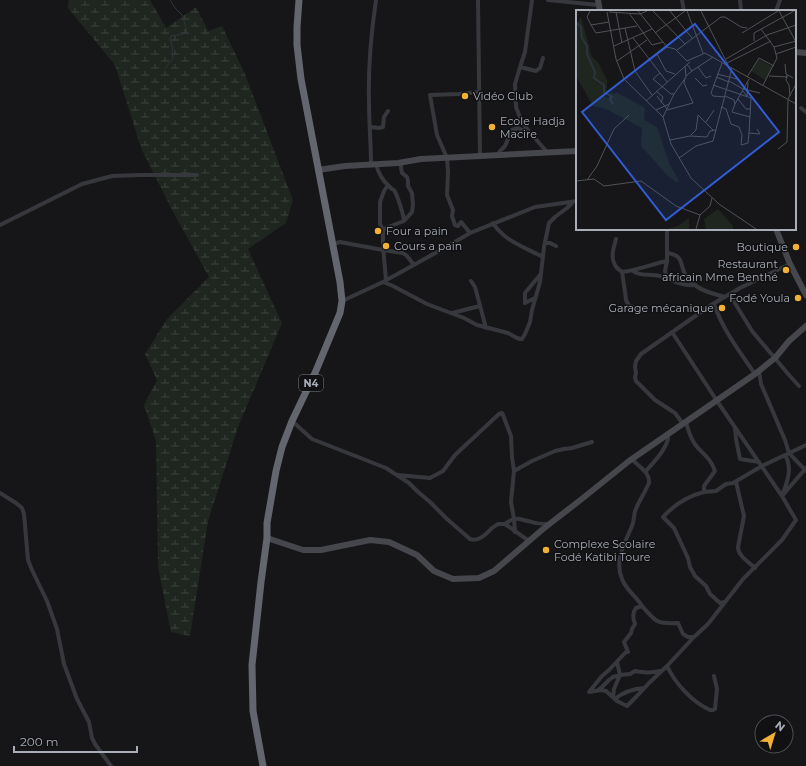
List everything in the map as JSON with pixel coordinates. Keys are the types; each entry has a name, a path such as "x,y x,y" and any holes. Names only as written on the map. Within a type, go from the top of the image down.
{"highway":[{"name":"N4","path":"264,766 253,711 252,665 267,538 267,523 276,471 282,447 340,313 342,301 333,244 301,79 297,45 299,0"}],"street":[{"path":"376,0 370,54 369,101 374,164 388,185 395,191 404,214 404,221"},
{"path":"478,0 480,156"},
{"path":"532,0 525,52 516,84 516,107 521,120 527,129 547,153"},
{"path":"548,0 599,5"},
{"path":"682,0 684,10"},
{"path":"740,0 741,10"},
{"path":"776,10 780,0"},
{"path":"520,67 536,70 540,68 543,58"},
{"path":"470,233 462,222 458,226 454,223 452,216 453,210 446,195 448,172 447,158 437,135 430,95 467,94 479,92"},
{"path":"801,108 806,112"},
{"path":"370,127 383,127 384,117 388,111"},
{"path":"498,155 505,146 512,130 518,128 522,130 527,129"},
{"path":"318,170 421,159 576,151"},
{"path":"383,230 404,221 412,212 412,193 408,186 406,177 402,173 401,162"},
{"path":"0,225 82,184 112,176 197,175"},
{"path":"384,281 383,230 380,224 380,202 388,185"},
{"path":"342,301 384,281 470,233 493,223 544,205 575,202"},
{"path":"384,281 427,304 464,318 477,325 508,333 522,339 530,322 536,298 549,223 575,202"},
{"path":"493,223 496,228 508,239 544,257"},
{"path":"667,230 668,261 665,271 667,278"},
{"path":"776,230 790,264 806,294"},
{"path":"616,239 612,256 615,266 622,272 626,300 629,306 645,309"},
{"path":"333,244 340,242 348,243 406,254 414,265"},
{"path":"545,243 550,243 556,246"},
{"path":"668,253 679,258 684,273 695,285 709,293 725,297"},
{"path":"622,272 633,271 653,266 656,263 668,261"},
{"path":"704,492 704,486 715,471 714,466 696,447 684,423 675,414 655,400 636,381 636,361 641,354 725,297 790,264"},
{"path":"633,271 644,275 652,274 667,278 686,286 695,285"},
{"path":"536,298 525,303 525,293 540,275"},
{"path":"471,281 475,288 486,328"},
{"path":"730,295 752,330 799,386"},
{"path":"714,304 724,328 757,373 785,440 789,471 782,496"},
{"path":"451,313 480,306"},
{"path":"267,538 303,550 321,550 370,540 389,542 417,555 434,571 453,579 479,578 494,572 548,524 632,459 757,373 775,358 789,341 806,326"},
{"path":"642,606 634,610 633,617 635,624 632,629 632,633 624,642 628,652 626,652 602,676 589,692 590,693 604,690 627,706 708,624 743,579 782,540 796,520 782,496 672,332"},
{"path":"397,475 430,478 443,471 455,455 499,414 502,413 512,436 514,471 512,502 515,532"},
{"path":"292,421 312,439 379,465 397,475 409,483 447,520 470,539 478,539 498,524 504,524 529,540"},
{"path":"735,428 740,459 760,464 770,462 806,445"},
{"path":"646,471 660,456 668,438 668,434"},
{"path":"514,471 555,451 592,442"},
{"path":"782,496 805,470 787,454"},
{"path":"632,459 646,471 650,478 635,511 633,524 620,555 619,566 621,577 624,584 656,621 665,624 678,624 683,634 688,637 694,637"},
{"path":"726,602 720,603 710,594 706,586 695,576 674,528 663,517 674,506 692,495 716,491 726,484 733,484 760,464"},
{"path":"736,482 744,516 738,551 755,568"},
{"path":"0,493 22,508 24,514 28,560 47,601 57,629 64,664 77,699 89,722 92,738 111,766"},
{"path":"504,524 509,520 514,519 524,519 532,522 548,524"},
{"path":"614,698 614,689 620,675 617,662"},
{"path":"667,666 674,678 691,698 710,710 715,709 717,689 714,676"},
{"path":"596,691 616,676 630,674 635,671 652,673 662,670"},
{"path":"614,698 636,689 644,688"}],"green space":[{"path":"69,0 150,0 166,28 196,7 208,31 222,26 245,74 293,200 286,223 248,249 282,323 238,427 208,521 190,636 171,632 158,567 156,441 144,405 157,380 145,354 167,319 209,277 171,208 141,148 115,65 68,8"}],"waterway":[{"path":"165,69 173,58 170,39 171,36 187,33 183,16 170,0"}],"place":[{"name":"Vidéo Club","path":"465,96"},
{"name":"Ecole Hadja Macire","path":"492,127"},
{"name":"Four a pain","path":"378,231"},
{"name":"Cours a pain","path":"386,246"},
{"name":"Boutique","path":"796,247"},
{"name":"Restaurant africain Mme Benthé","path":"786,270"},
{"name":"Fodé Youla","path":"798,298"},
{"name":"Garage mécanique","path":"722,308"},
{"name":"Complexe Scolaire Fodé Katibi Toure","path":"546,550"}]}
